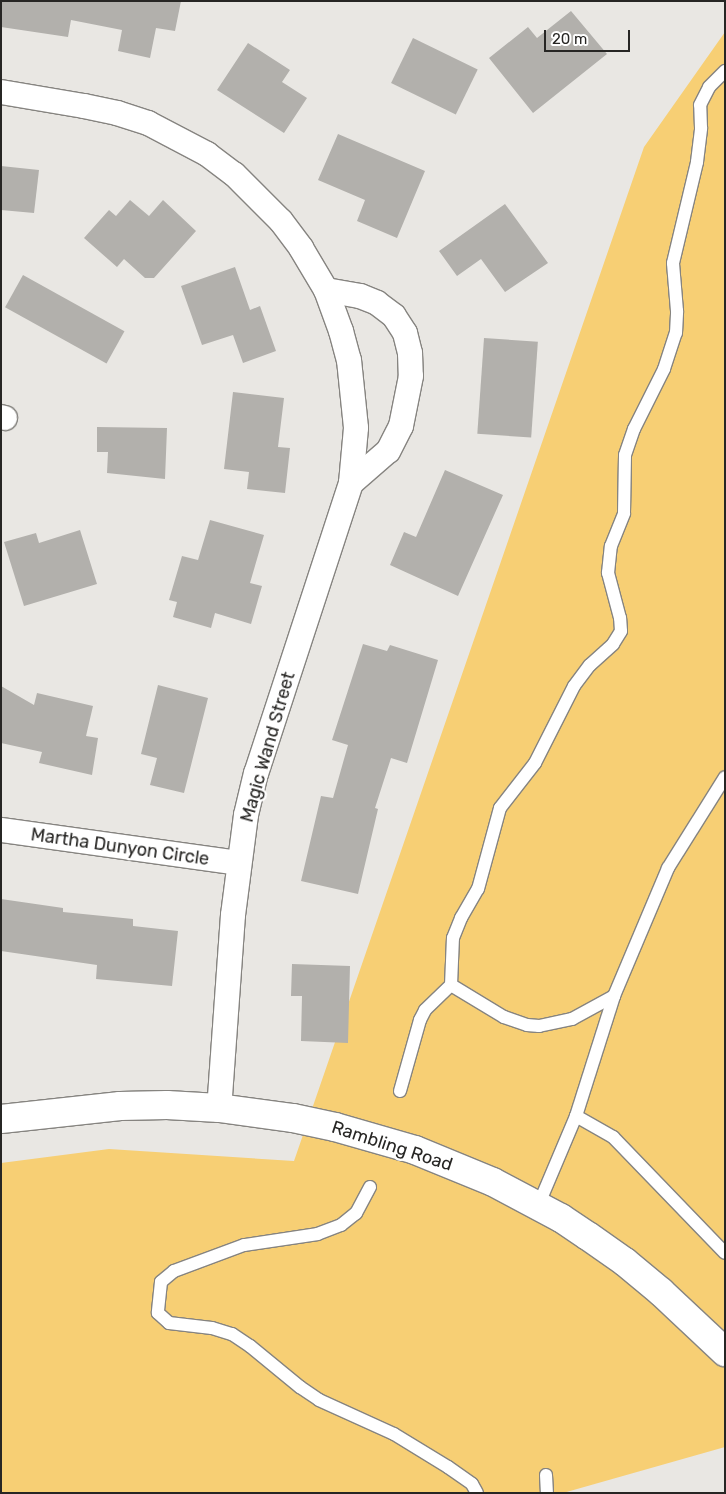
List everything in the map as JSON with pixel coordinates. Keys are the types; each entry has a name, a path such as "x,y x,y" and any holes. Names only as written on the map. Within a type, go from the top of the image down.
{"street":[{"name":"Magic Wand Street","path":"1,92 117,113 155,127 207,154 246,185 281,221 326,290 341,330 354,393 356,428 351,483 256,773 246,816 233,915 219,1108"},
{"path":"326,290 360,296 377,303 394,316 405,333 410,353 411,376 408,400 401,426 388,451 351,483"},
{"name":"Martha Dunyon Circle","path":"1,830 239,863"},
{"name":"Rambling Road","path":"1,1118 120,1106 167,1105 219,1108 293,1118 377,1138 452,1164 538,1206 588,1236 626,1262 725,1352"}],"lane":[{"path":"400,1091 420,1020 425,1010 451,985 453,938 461,918 478,889 500,808 536,763 574,686 590,665 614,644 621,631 620,618 608,574 611,546 624,513 623,469 625,455 634,429 664,369 676,333 677,310 673,264 697,162 701,128 700,105 709,87 725,71"},
{"path":"538,1206 576,1116 614,996 668,868 725,777"},
{"path":"451,985 504,1017 527,1025 540,1026 572,1018 614,996"},
{"path":"576,1116 613,1137 725,1253"},
{"path":"370,1187 356,1213 341,1225 318,1234 244,1245 174,1271 161,1282 158,1313 168,1323 212,1328 232,1334 250,1346 300,1388 319,1400 394,1434 472,1484 477,1493"},
{"path":"546,1475 547,1493"}],"shaded area":[{"path":"725,32 725,1447 563,1493 1,1493 1,1163 109,1149 294,1161 644,147"}],"building":[{"path":"1,1 181,1 175,31 156,28 150,58 118,51 122,30 71,20 68,37 1,27"},
{"path":"571,11 607,54 533,113 489,58 528,27 537,38"},
{"path":"413,38 478,70 456,115 391,83"},
{"path":"248,43 290,70 282,82 307,98 284,133 217,90"},
{"path":"338,134 425,171 397,238 357,221 365,200 318,180"},
{"path":"1,166 39,170 34,213 1,210"},
{"path":"130,200 149,216 163,200 196,231 154,278 145,278 124,259 117,267 84,238 109,210 116,216"},
{"path":"505,204 548,263 505,292 481,259 457,276 439,251"},
{"path":"235,267 250,310 260,306 276,351 243,363 233,335 202,345 181,286"},
{"path":"23,275 124,331 107,364 5,307"},
{"path":"484,338 538,342 531,438 477,434"},
{"path":"233,392 284,398 278,447 290,448 285,493 247,489 249,472 224,469"},
{"path":"97,427 167,428 165,479 107,473 108,452 97,452"},
{"path":"445,470 503,495 458,596 390,565 404,532 416,537"},
{"path":"210,520 264,535 250,583 262,586 251,624 215,613 211,628 173,617 177,602 169,600 182,556 198,560"},
{"path":"80,530 97,584 24,606 4,542 36,533 39,543"},
{"path":"363,644 387,651 390,645 438,660 407,763 391,758 375,808 378,809 358,894 301,881 321,796 333,798 348,745 332,740"},
{"path":"158,685 208,698 184,793 150,785 157,758 141,754"},
{"path":"1,686 34,705 37,693 93,706 86,736 98,738 92,775 39,763 42,752 1,743"},
{"path":"1,899 63,908 63,912 133,919 133,926 178,931 172,986 96,979 97,965 1,951"},
{"path":"292,964 350,966 348,1043 301,1041 302,996 291,996"}]}
